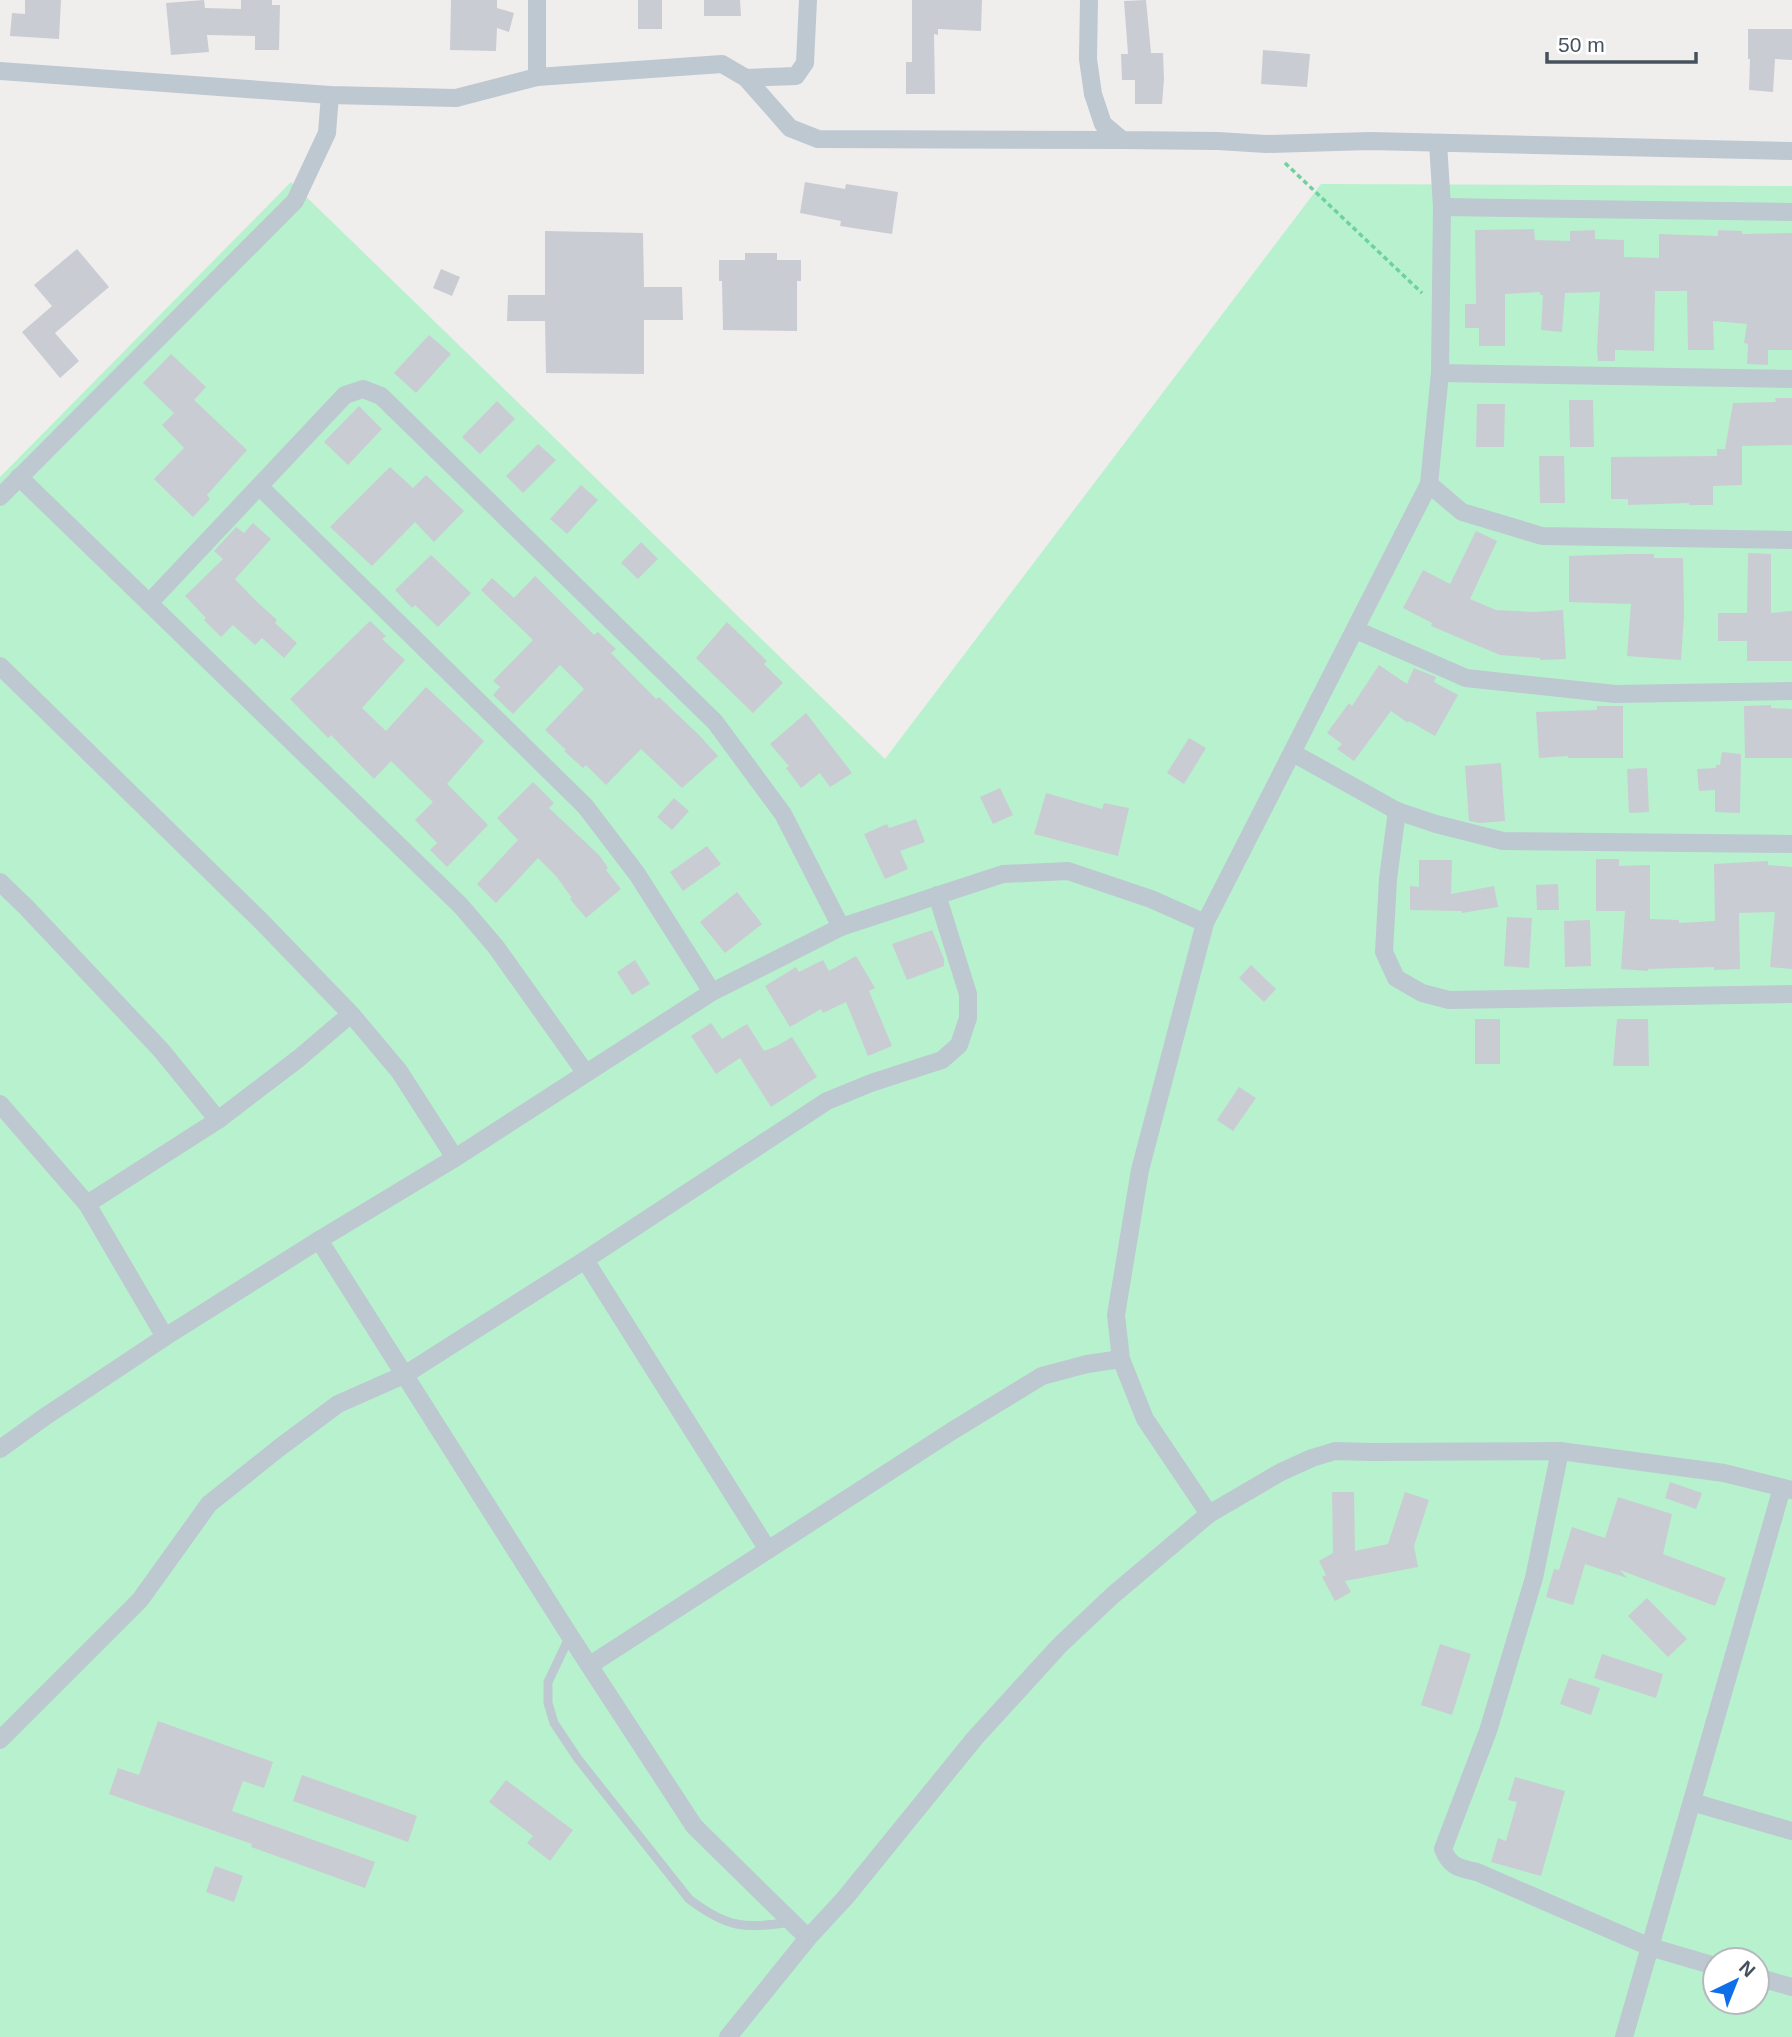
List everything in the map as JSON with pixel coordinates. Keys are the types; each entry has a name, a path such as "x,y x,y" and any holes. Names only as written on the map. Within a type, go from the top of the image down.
{"street":[{"path":"537,0 537,77"},
{"path":"746,78 796,76 805,62 808,0"},
{"path":"1088,0 1088,59 1093,94 1103,124 1122,140"},
{"path":"0,71 330,95 456,98 537,77 722,64 746,78 790,128 818,139 1218,141 1266,144 1370,141 1792,151"},
{"path":"0,497 295,201 327,133 330,95"},
{"path":"1209,1514 1145,1419 1121,1359 1116,1315 1140,1170 1205,923 1429,484 1440,373 1442,207 1438,143"},
{"path":"1442,207 1792,212"},
{"path":"1440,373 1792,379"},
{"path":"149,603 345,395 363,389 381,396 715,722 783,814 841,927"},
{"path":"19,477 461,906 496,947 585,1072"},
{"path":"1429,484 1462,512 1542,536 1792,540"},
{"path":"260,487 585,807 637,874 712,992"},
{"path":"1356,630 1466,678 1615,694 1792,691"},
{"path":"0,666 261,921 351,1014 399,1071 455,1158"},
{"path":"1293,753 1397,811 1503,841 1792,844"},
{"path":"1397,811 1388,879 1384,952 1396,978 1422,993 1449,1000 1792,994"},
{"path":"0,1449 165,1337 455,1158 712,992 841,927 1003,874 1069,871 1151,900 1205,923"},
{"path":"0,882 161,1050 218,1120"},
{"path":"0,1740 140,1600 209,1504 338,1404 405,1374 827,1101 871,1083 942,1060 959,1045 968,1018 968,994 937,895"},
{"path":"87,1204 218,1120 298,1059 351,1014"},
{"path":"0,1104 87,1204 165,1337"},
{"path":"319,1240 694,1826 808,1938"},
{"path":"585,1260 768,1550"},
{"path":"590,1665 952,1431 1042,1376 1087,1364 1121,1359"},
{"path":"728,2037 975,1738 1060,1646 1114,1595 1209,1514 1281,1472 1335,1451 1560,1451 1724,1473 1787,1489 1624,2037"},
{"path":"1560,1451 1534,1577 1520,1625 1488,1731 1443,1849 1447,1860 1459,1868 1476,1872 1650,1947 1701,1961"},
{"path":"1692,1802 1792,1831"},
{"path":"1771,1982 1792,1987"}],"lane":[{"path":"570,1636 548,1682 548,1703 554,1723 578,1759 689,1899 699,1907 732,1924 765,1926 792,1922"}],"path":[{"path":"1266,144 1441,311"}],"green space":[{"path":"291,182 885,759 1321,184 1792,186 1792,2037 0,2037 0,477"}],"building":[{"path":"25,0 61,0 59,39 10,36 12,13 25,14"},
{"path":"204,0 205,8 241,9 241,0 272,0 272,5 280,5 279,50 255,50 255,36 207,35 209,52 171,55 166,3"},
{"path":"451,0 497,0 497,8 514,13 509,32 497,28 496,51 450,50"},
{"path":"638,0 662,0 662,29 638,29"},
{"path":"704,0 740,0 741,16 704,16"},
{"path":"912,0 982,0 981,31 938,29 938,35 934,34 935,94 906,94 906,62 912,62"},
{"path":"1146,0 1151,53 1163,53 1162,104 1135,104 1135,80 1122,80 1121,54 1128,54 1124,1"},
{"path":"1748,29 1792,29 1792,60 1775,59 1773,92 1749,90"},
{"path":"1263,50 1310,54 1307,87 1261,84"},
{"path":"805,182 845,189 846,184 898,192 892,234 840,226 841,221 800,213"},
{"path":"1534,229 1535,240 1570,241 1570,231 1595,230 1595,239 1624,240 1624,257 1659,258 1659,234 1718,236 1718,230 1742,231 1742,234 1792,233 1792,350 1768,350 1768,365 1747,364 1748,344 1744,343 1747,324 1713,321 1714,350 1688,350 1687,291 1655,291 1654,351 1615,350 1615,361 1598,361 1600,292 1565,293 1562,332 1541,330 1543,295 1540,295 1540,292 1505,294 1505,346 1479,346 1479,328 1465,328 1465,304 1476,304 1475,230"},
{"path":"545,231 643,233 644,287 682,287 683,320 644,320 644,374 546,373 545,321 507,321 508,295 545,295"},
{"path":"77,249 109,287 55,333 79,361 60,378 22,332 52,306 34,285"},
{"path":"745,253 777,253 777,260 801,260 801,281 797,281 797,331 723,330 719,260 745,260"},
{"path":"441,269 460,277 452,296 433,288"},
{"path":"429,335 451,354 416,393 394,373"},
{"path":"171,354 206,387 194,400 247,450 207,495 210,499 193,517 154,479 184,448 162,425 174,413 143,383"},
{"path":"1775,398 1792,398 1792,445 1742,446 1742,485 1713,486 1713,505 1628,505 1628,499 1611,499 1611,457 1717,456 1717,449 1725,449 1733,403 1776,402"},
{"path":"1569,400 1593,400 1594,447 1570,447"},
{"path":"497,401 515,419 480,454 462,437"},
{"path":"1477,404 1505,404 1504,447 1476,447"},
{"path":"359,406 382,429 348,465 324,442"},
{"path":"538,444 556,460 523,493 506,476"},
{"path":"1539,456 1564,456 1565,503 1540,503"},
{"path":"390,467 413,488 426,475 464,511 434,542 415,522 372,566 330,527"},
{"path":"581,485 598,500 567,534 550,519"},
{"path":"253,523 271,539 235,579 297,643 284,658 262,638 255,645 233,625 221,637 185,596 223,559 214,551 236,527 244,533"},
{"path":"1476,531 1497,541 1470,599 1496,610 1563,610 1566,659 1540,660 1500,655 1431,626 1432,623 1403,608 1423,570 1450,584"},
{"path":"641,542 658,559 638,579 621,563"},
{"path":"1748,553 1771,554 1771,613 1792,611 1792,661 1747,661 1747,641 1718,641 1718,613 1747,613"},
{"path":"1654,554 1654,558 1683,558 1684,616 1681,660 1627,656 1631,604 1569,602 1569,556"},
{"path":"431,555 471,593 438,627 415,605 412,608 395,590"},
{"path":"535,576 594,635 598,632 616,649 611,653 718,756 682,788 641,749 606,785 586,765 583,768 564,751 566,750 545,730 584,689 560,665 513,714 493,695 500,687 493,681 533,640 481,590 492,578 514,598"},
{"path":"370,621 386,636 382,639 405,660 362,708 386,731 426,687 484,741 447,784 488,825 447,867 430,850 437,843 415,820 433,802 391,761 374,779 331,735 328,738 290,699"},
{"path":"727,622 767,661 764,664 783,683 753,713 696,658"},
{"path":"1379,665 1407,684 1414,668 1436,677 1434,682 1458,695 1435,736 1391,711 1354,761 1337,749 1342,744 1327,733 1349,703 1352,706"},
{"path":"1771,705 1771,708 1792,709 1792,758 1745,758 1744,706"},
{"path":"1597,706 1623,706 1623,758 1539,758 1536,712 1597,710"},
{"path":"806,713 852,773 830,787 820,773 801,788 786,768 789,766 770,744"},
{"path":"1189,738 1206,748 1184,784 1167,773"},
{"path":"1722,752 1741,754 1740,813 1715,812 1715,790 1699,791 1697,769 1716,768 1716,765 1720,765"},
{"path":"1501,763 1505,821 1469,821 1465,766"},
{"path":"1647,768 1649,812 1629,813 1627,769"},
{"path":"533,782 554,803 549,808 599,855 608,868 606,870 621,889 586,918 556,876 538,858 496,903 477,884 518,840 497,818"},
{"path":"1000,788 1013,815 993,824 980,797"},
{"path":"1046,793 1102,809 1104,803 1129,808 1118,856 1034,834"},
{"path":"674,798 689,811 672,830 657,817"},
{"path":"916,819 925,842 900,851 908,869 885,879 864,834 887,824 889,828"},
{"path":"707,846 721,864 683,891 670,872"},
{"path":"1596,859 1619,859 1619,866 1650,865 1650,919 1679,920 1679,923 1715,921 1714,864 1768,861 1768,865 1792,867 1792,969 1770,967 1775,912 1739,913 1740,969 1621,969 1625,911 1596,911"},
{"path":"1419,860 1452,860 1451,894 1494,886 1498,907 1462,913 1410,910 1410,886 1419,887"},
{"path":"1558,884 1559,910 1537,910 1536,885"},
{"path":"737,892 762,924 725,953 700,922"},
{"path":"1507,917 1532,918 1529,968 1504,966"},
{"path":"1590,920 1591,966 1565,967 1564,921"},
{"path":"932,930 944,959 944,966 907,980 892,944"},
{"path":"856,956 875,988 869,991 892,1046 868,1056 846,1002 823,1013 821,1009 790,1027 765,986 796,967 799,972 823,960 829,971"},
{"path":"635,960 650,984 632,995 617,972"},
{"path":"1251,965 1276,989 1264,1002 1239,978"},
{"path":"1475,1019 1500,1019 1500,1064 1475,1064"},
{"path":"1617,1019 1648,1019 1649,1066 1613,1066"},
{"path":"711,1023 722,1039 747,1024 764,1051 792,1037 817,1077 771,1107 740,1058 716,1074 691,1036"},
{"path":"1239,1087 1256,1098 1233,1131 1217,1120"},
{"path":"1670,1482 1702,1493 1696,1509 1665,1498"},
{"path":"1332,1492 1354,1492 1355,1551 1388,1544 1405,1492 1429,1500 1414,1546 1418,1567 1345,1581 1351,1592 1335,1601 1322,1577 1326,1575 1319,1561 1333,1553"},
{"path":"1618,1497 1672,1514 1663,1554 1726,1578 1715,1606 1620,1570 1627,1578 1585,1564 1573,1605 1546,1597 1554,1569 1559,1570 1572,1527 1605,1538"},
{"path":"1647,1598 1687,1639 1668,1657 1628,1616"},
{"path":"1440,1644 1471,1654 1452,1715 1421,1705"},
{"path":"1602,1654 1663,1674 1656,1698 1594,1678"},
{"path":"1569,1678 1600,1688 1591,1715 1560,1704"},
{"path":"158,1721 273,1762 264,1788 243,1781 232,1811 375,1862 365,1888 251,1847 252,1844 109,1794 118,1768 139,1775"},
{"path":"302,1775 417,1816 408,1842 293,1801"},
{"path":"1515,1777 1565,1791 1541,1876 1491,1862 1498,1838 1506,1841 1517,1802 1508,1800"},
{"path":"506,1780 573,1830 550,1861 527,1843 533,1836 489,1802"},
{"path":"215,1866 243,1876 234,1902 206,1892"}]}
